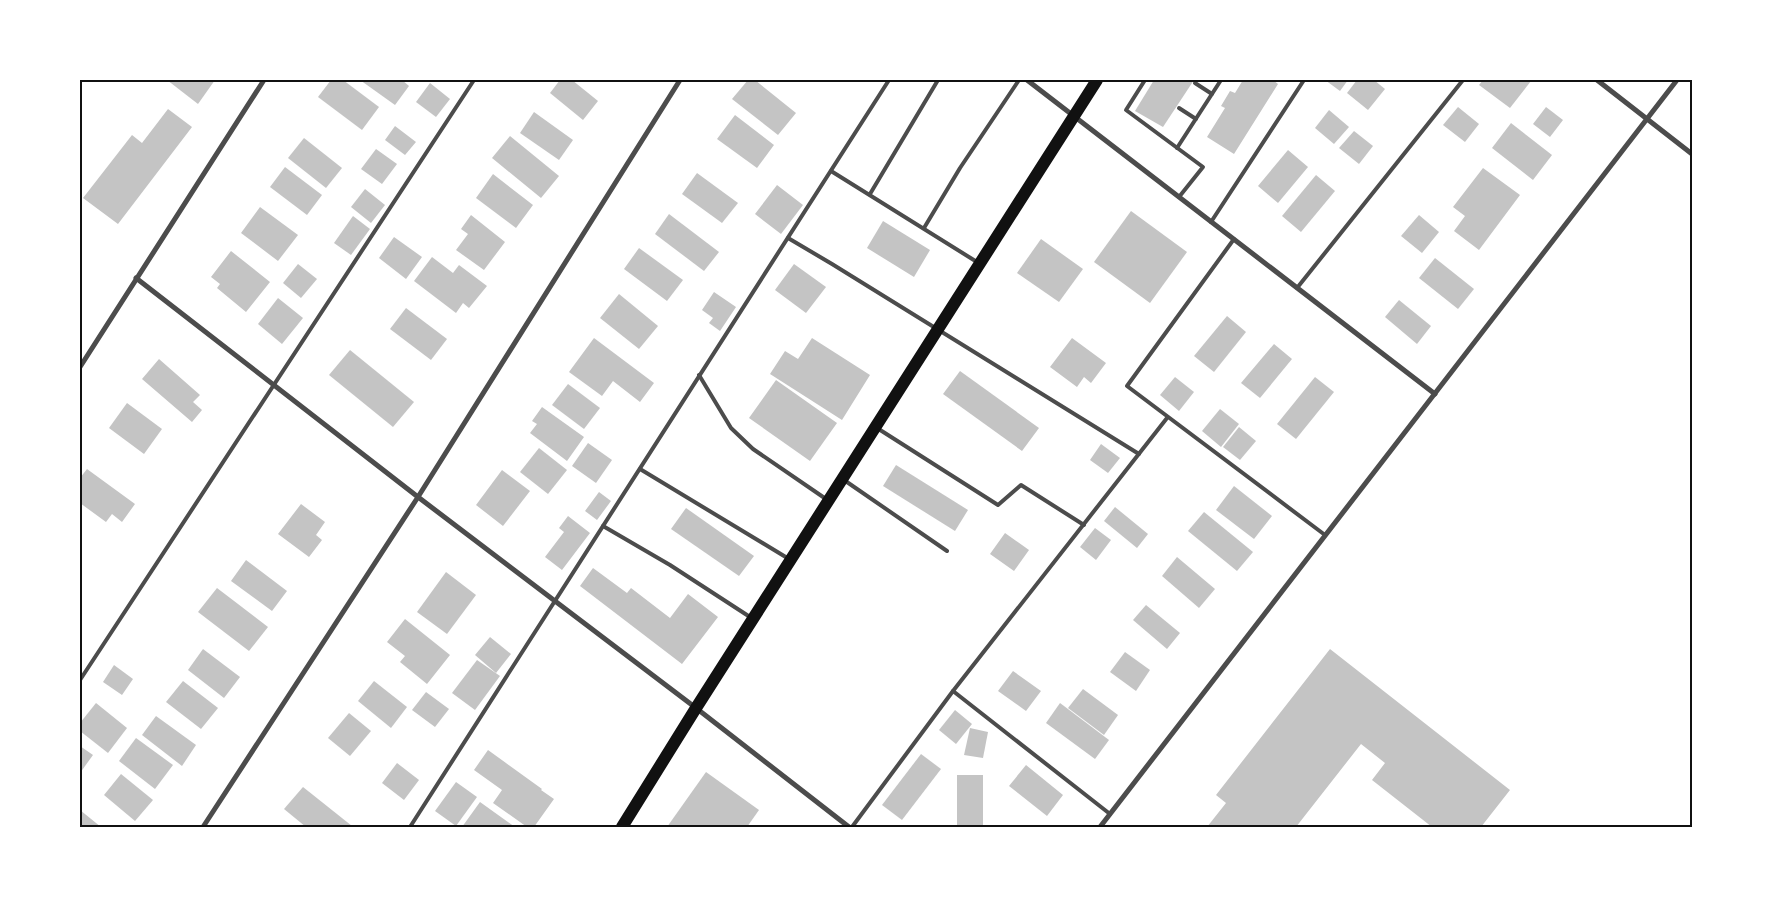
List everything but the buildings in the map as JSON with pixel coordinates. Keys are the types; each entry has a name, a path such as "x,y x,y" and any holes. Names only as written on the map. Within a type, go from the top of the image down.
{"main road":[{"path":"622,827 842,478 1097,80"}],"street":[{"path":"80,367 264,80"},
{"path":"203,827 418,497 680,80"},
{"path":"1027,80 1435,394"},
{"path":"1596,80 1692,154"},
{"path":"1100,827 1677,80"},
{"path":"136,278 418,497 850,827"}],"lane":[{"path":"80,680 474,80"},
{"path":"410,827 889,80"},
{"path":"870,194 938,80"},
{"path":"924,228 960,168 1019,80"},
{"path":"1177,148 1222,80"},
{"path":"1211,222 1304,80"},
{"path":"1297,288 1463,80"},
{"path":"1149,88 1144,82 1126,110 1203,167 1179,197"},
{"path":"1195,83 1212,94"},
{"path":"1179,108 1196,119"},
{"path":"831,170 980,263"},
{"path":"788,238 1139,454"},
{"path":"1234,239 1127,386 1167,418 1325,535"},
{"path":"699,376 731,428 753,449 828,501"},
{"path":"850,827 953,691 1167,418"},
{"path":"876,427 998,506 1021,486 1084,525"},
{"path":"640,469 790,560"},
{"path":"842,478 948,551"},
{"path":"603,526 670,565 753,619"},
{"path":"953,691 1110,814"}]}
